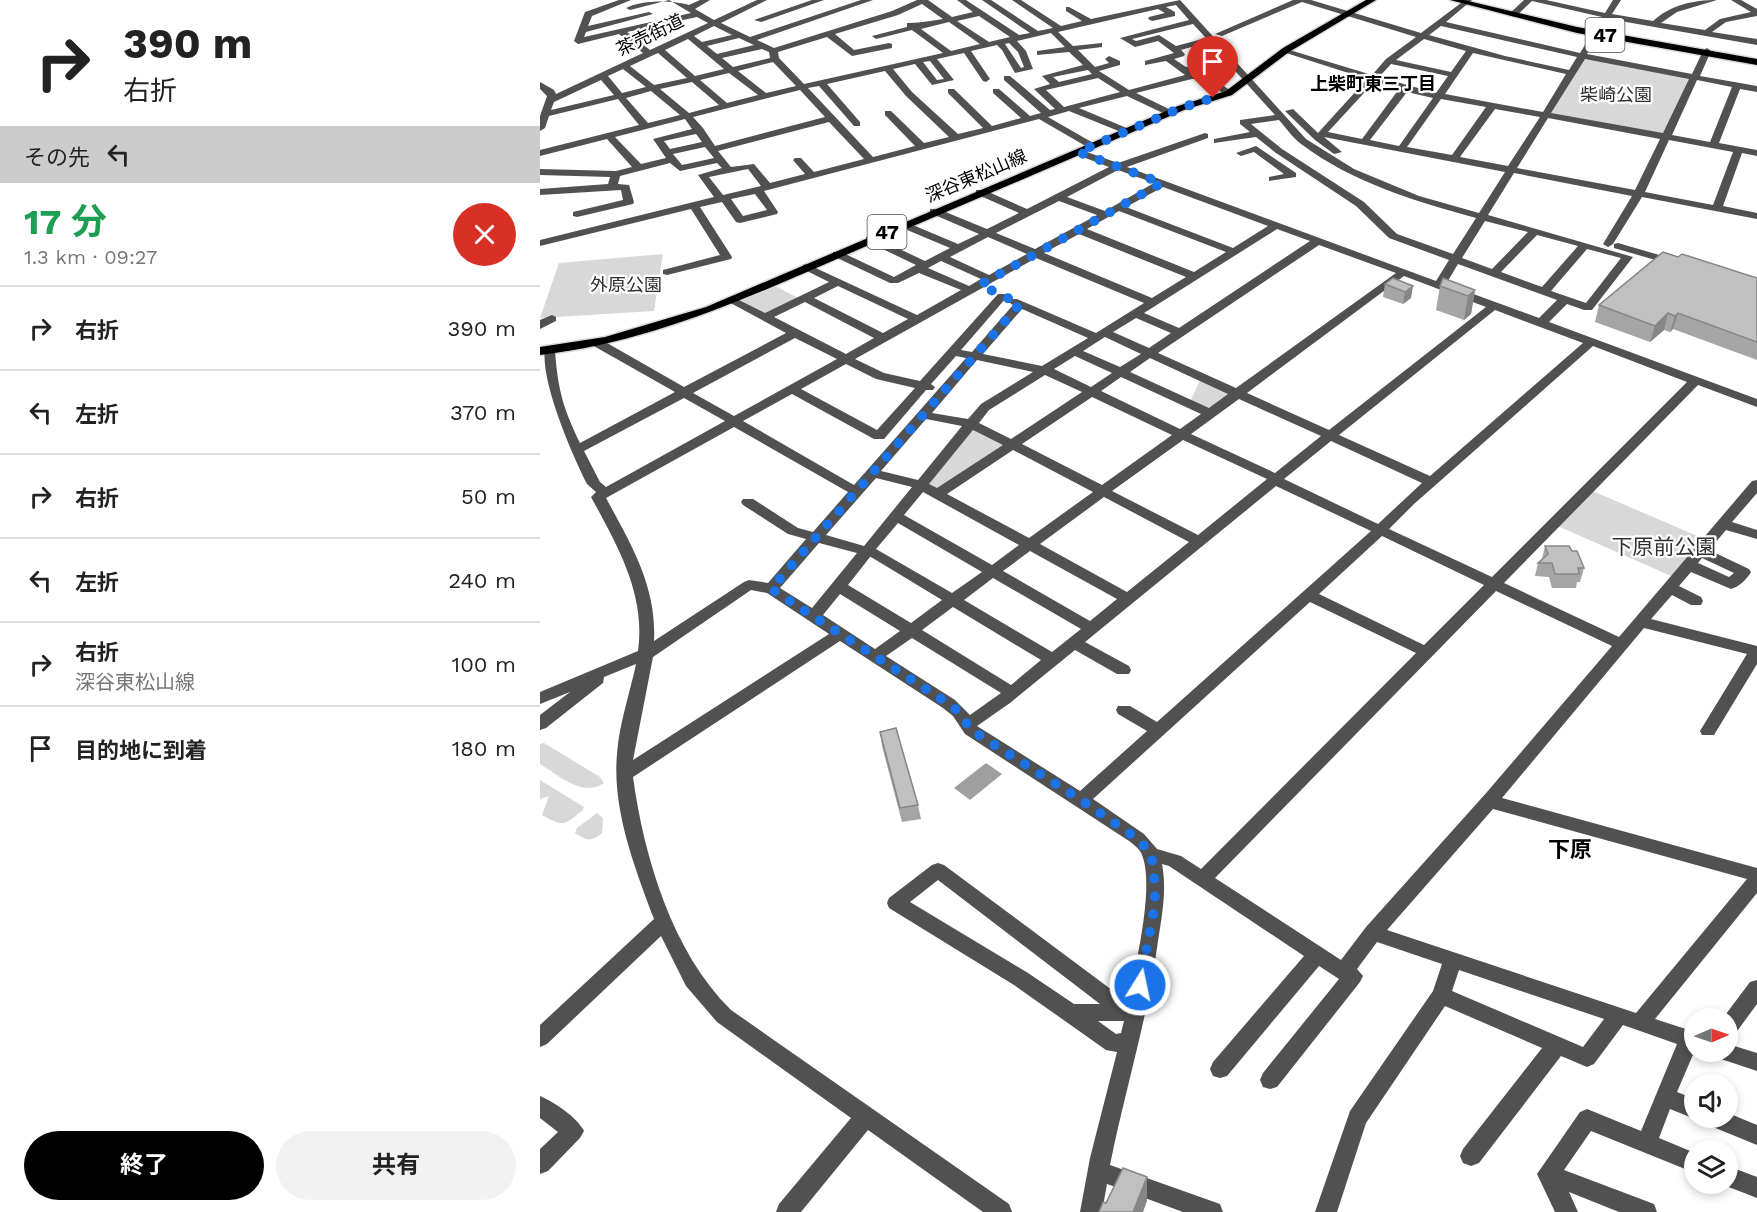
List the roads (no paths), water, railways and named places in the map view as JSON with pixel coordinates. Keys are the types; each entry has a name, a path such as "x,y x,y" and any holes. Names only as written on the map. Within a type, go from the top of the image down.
{"main road":[{"name":"深谷東松山線","path":"543,351 596,342 667,324 731,300 1126,131 1229,93 1286,50 1372,0"},
{"name":"47","path":"1454,0 1467,1 1513,14 1596,32 1753,60"}],"street":[{"path":"627,0 588,14 578,41 621,32 658,35 671,20 698,14"},
{"path":"586,18 665,0"},
{"path":"686,8 706,0"},
{"name":"茶売街道","path":"551,100 659,49 658,35 689,34 763,0"},
{"path":"758,20 820,0"},
{"path":"829,0 871,20"},
{"path":"749,40 869,0"},
{"path":"546,114 730,70 894,13 924,0 986,44"},
{"path":"962,0 1013,38 1022,51 1029,69 1018,70 1005,51 1006,49 998,42"},
{"path":"986,0 1037,34"},
{"path":"1016,0 1056,30 1070,49 1094,62 1126,92 1170,113"},
{"path":"1145,0 1172,14 1152,19"},
{"path":"1189,0 1215,36 1252,76 1341,155 1401,185 1535,231 1628,257 1588,308 1393,236 1360,204 1307,171 1244,122 1282,117"},
{"path":"1176,50 1301,0 1421,36 1572,72"},
{"path":"1513,14 1529,0"},
{"path":"1535,0 1757,44 1753,60"},
{"path":"1440,285 1617,0"},
{"path":"1655,24 1678,8 1713,0"},
{"path":"829,34 852,53 931,57 1100,21 1139,9 1177,1 1194,21 1215,36"},
{"path":"1320,136 1389,61 1467,1"},
{"path":"1739,2 1757,2"},
{"path":"1739,2 1757,13"},
{"path":"673,4 686,8 763,46 833,119 880,161"},
{"path":"1069,9 1091,22"},
{"path":"1139,9 1152,19 1166,27 1179,34 1135,44 1124,38 1166,27 1194,21"},
{"path":"582,30 662,12"},
{"path":"831,21 856,13"},
{"path":"894,13 949,53"},
{"path":"876,36 980,13"},
{"path":"1707,33 1714,23 1720,20 1757,13"},
{"path":"771,16 794,25"},
{"path":"671,20 764,96"},
{"path":"1100,21 1113,27"},
{"path":"1438,23 1582,56 1757,90"},
{"path":"861,24 903,55 934,83 950,80 931,57"},
{"path":"1078,25 1088,34 1096,32"},
{"path":"621,32 649,54"},
{"path":"700,45 740,35"},
{"path":"1148,63 1181,54 1159,38"},
{"path":"1040,52 1099,45"},
{"path":"715,57 763,46"},
{"path":"659,49 725,106"},
{"path":"965,49 986,79"},
{"path":"1401,149 1472,49"},
{"path":"1286,50 1371,79 1439,97 1757,153"},
{"path":"1608,244 1639,193 1706,52"},
{"path":"540,153 886,67 903,55"},
{"path":"1168,58 1189,73 1215,78 1222,89 1229,93"},
{"path":"1389,61 1454,75"},
{"path":"1048,62 1094,62"},
{"path":"1094,62 1046,76 1057,85 1081,92 1126,92 1189,73 1207,63"},
{"path":"540,243 880,161 922,147 1066,109 1081,92 1094,62"},
{"path":"625,66 687,116 700,130 728,170"},
{"path":"886,67 909,94 957,139"},
{"path":"1252,76 1303,141 1373,183 1415,198 1608,244 1688,266"},
{"path":"599,78 641,127"},
{"path":"1007,78 1044,115 1092,146"},
{"path":"540,172 616,174 670,156 711,146 833,119 854,120 820,82"},
{"path":"540,85 551,92 551,100 540,128"},
{"path":"1057,85 1039,89 1066,109 1126,131"},
{"path":"1713,145 1737,86"},
{"path":"1364,142 1404,89"},
{"path":"951,91 991,130"},
{"path":"996,91 1029,120"},
{"path":"1454,159 1492,106"},
{"path":"888,113 922,147"},
{"path":"700,130 658,139 680,168 721,159"},
{"path":"1217,141 1258,134"},
{"path":"609,136 639,168"},
{"path":"837,254 894,281 1117,167 1205,136"},
{"path":"1320,136 1364,142 1757,216"},
{"path":"1240,153 1256,149 1292,175"},
{"path":"1717,208 1739,150"},
{"path":"1078,152 1757,403"},
{"path":"798,160 812,176"},
{"path":"750,166 763,189 773,212 740,220 703,175 750,166"},
{"path":"1273,179 1307,171"},
{"path":"612,187 616,174"},
{"path":"1001,1212 724,1016 689,976 665,921 629,811 625,756 631,712 649,637 640,581 598,497 1162,183"},
{"path":"540,192 578,202 629,202 625,187 612,187 578,202"},
{"path":"980,192 1028,213"},
{"path":"1058,197 1107,215"},
{"path":"577,234 578,202"},
{"path":"667,272 727,257 694,206"},
{"path":"1119,208 1235,252"},
{"path":"934,212 1154,303"},
{"path":"904,225 958,248"},
{"path":"814,616 992,402 1047,371 1277,225"},
{"path":"1079,230 1196,277"},
{"path":"1494,273 1535,231"},
{"path":"870,239 922,267 980,285"},
{"path":"938,494 1318,241"},
{"path":"1545,291 1585,245"},
{"path":"941,257 980,285 1002,296 1151,353 1432,482"},
{"path":"807,267 917,320"},
{"path":"876,656 1404,273"},
{"path":"764,318 838,282"},
{"path":"792,389 879,436 1002,296"},
{"path":"805,298 883,339"},
{"path":"1541,322 1565,299"},
{"path":"731,300 880,376 944,391"},
{"path":"771,589 1020,304"},
{"path":"967,725 1496,305"},
{"path":"1137,314 1180,333"},
{"path":"540,325 552,320"},
{"path":"577,450 795,333"},
{"path":"1081,800 1432,482 1592,341"},
{"path":"596,342 857,492"},
{"path":"543,351 561,417 594,484 606,493"},
{"path":"954,352 1047,371 1623,645"},
{"path":"1076,352 1211,414"},
{"path":"1202,879 1695,380"},
{"path":"923,415 972,424 1199,541"},
{"path":"873,473 921,485 1127,598"},
{"path":"1343,972 1373,933 1490,801 1757,484"},
{"path":"748,502 793,531 868,551 1051,659"},
{"path":"896,516 1091,628"},
{"path":"1724,524 1757,535"},
{"path":"1689,565 1731,584 1744,572 1701,552"},
{"path":"540,724 587,683 609,669 646,653 748,585 771,589 949,704 959,712 971,730 1139,840 1151,854 1155,904 1131,1012 1129,1040 1098,1171 1091,1212"},
{"path":"839,586 1011,692"},
{"path":"1671,588 1695,601"},
{"path":"1309,595 1426,652"},
{"path":"1642,622 1757,651 1708,731"},
{"path":"626,773 841,633"},
{"path":"1073,642 1123,670"},
{"path":"540,698 587,683"},
{"path":"1124,710 1158,730"},
{"path":"1490,801 1757,875"},
{"path":"1151,854 1175,861 1343,972 1353,976 1270,1080"},
{"path":"1129,1040 1113,1044 1021,979 896,903 938,870 1131,1012"},
{"path":"1640,1023 1757,880"},
{"path":"540,1038 665,921"},
{"path":"1373,933 1684,1037"},
{"path":"1220,1068 1317,955"},
{"path":"1326,1212 1357,1118 1441,995 1453,961"},
{"path":"1738,1014 1757,988"},
{"path":"1441,995 1587,1058 1618,1016"},
{"path":"1071,1013 1131,1012"},
{"path":"1471,1156 1557,1045"},
{"path":"1738,1056 1757,1062"},
{"path":"1646,1143 1684,1057"},
{"path":"1665,1097 1684,1105"},
{"path":"540,1106 573,1131 540,1164"},
{"path":"787,1212 866,1116"},
{"path":"1548,1174 1587,1119 1684,1159"},
{"path":"1738,1127 1757,1135"},
{"path":"1098,1171 1212,1212"},
{"path":"1548,1174 1567,1212"},
{"path":"1548,1174 1646,1212"},
{"path":"1738,1180 1757,1188"}],"district":[{"name":"上柴町東三丁目","path":"1373,84"},
{"name":"下原","path":"1570,849"}],"park label":[{"name":"柴崎公園","path":"1616,95"},
{"name":"外原公園","path":"626,285"},
{"name":"下原前公園","path":"1664,547"}]}
